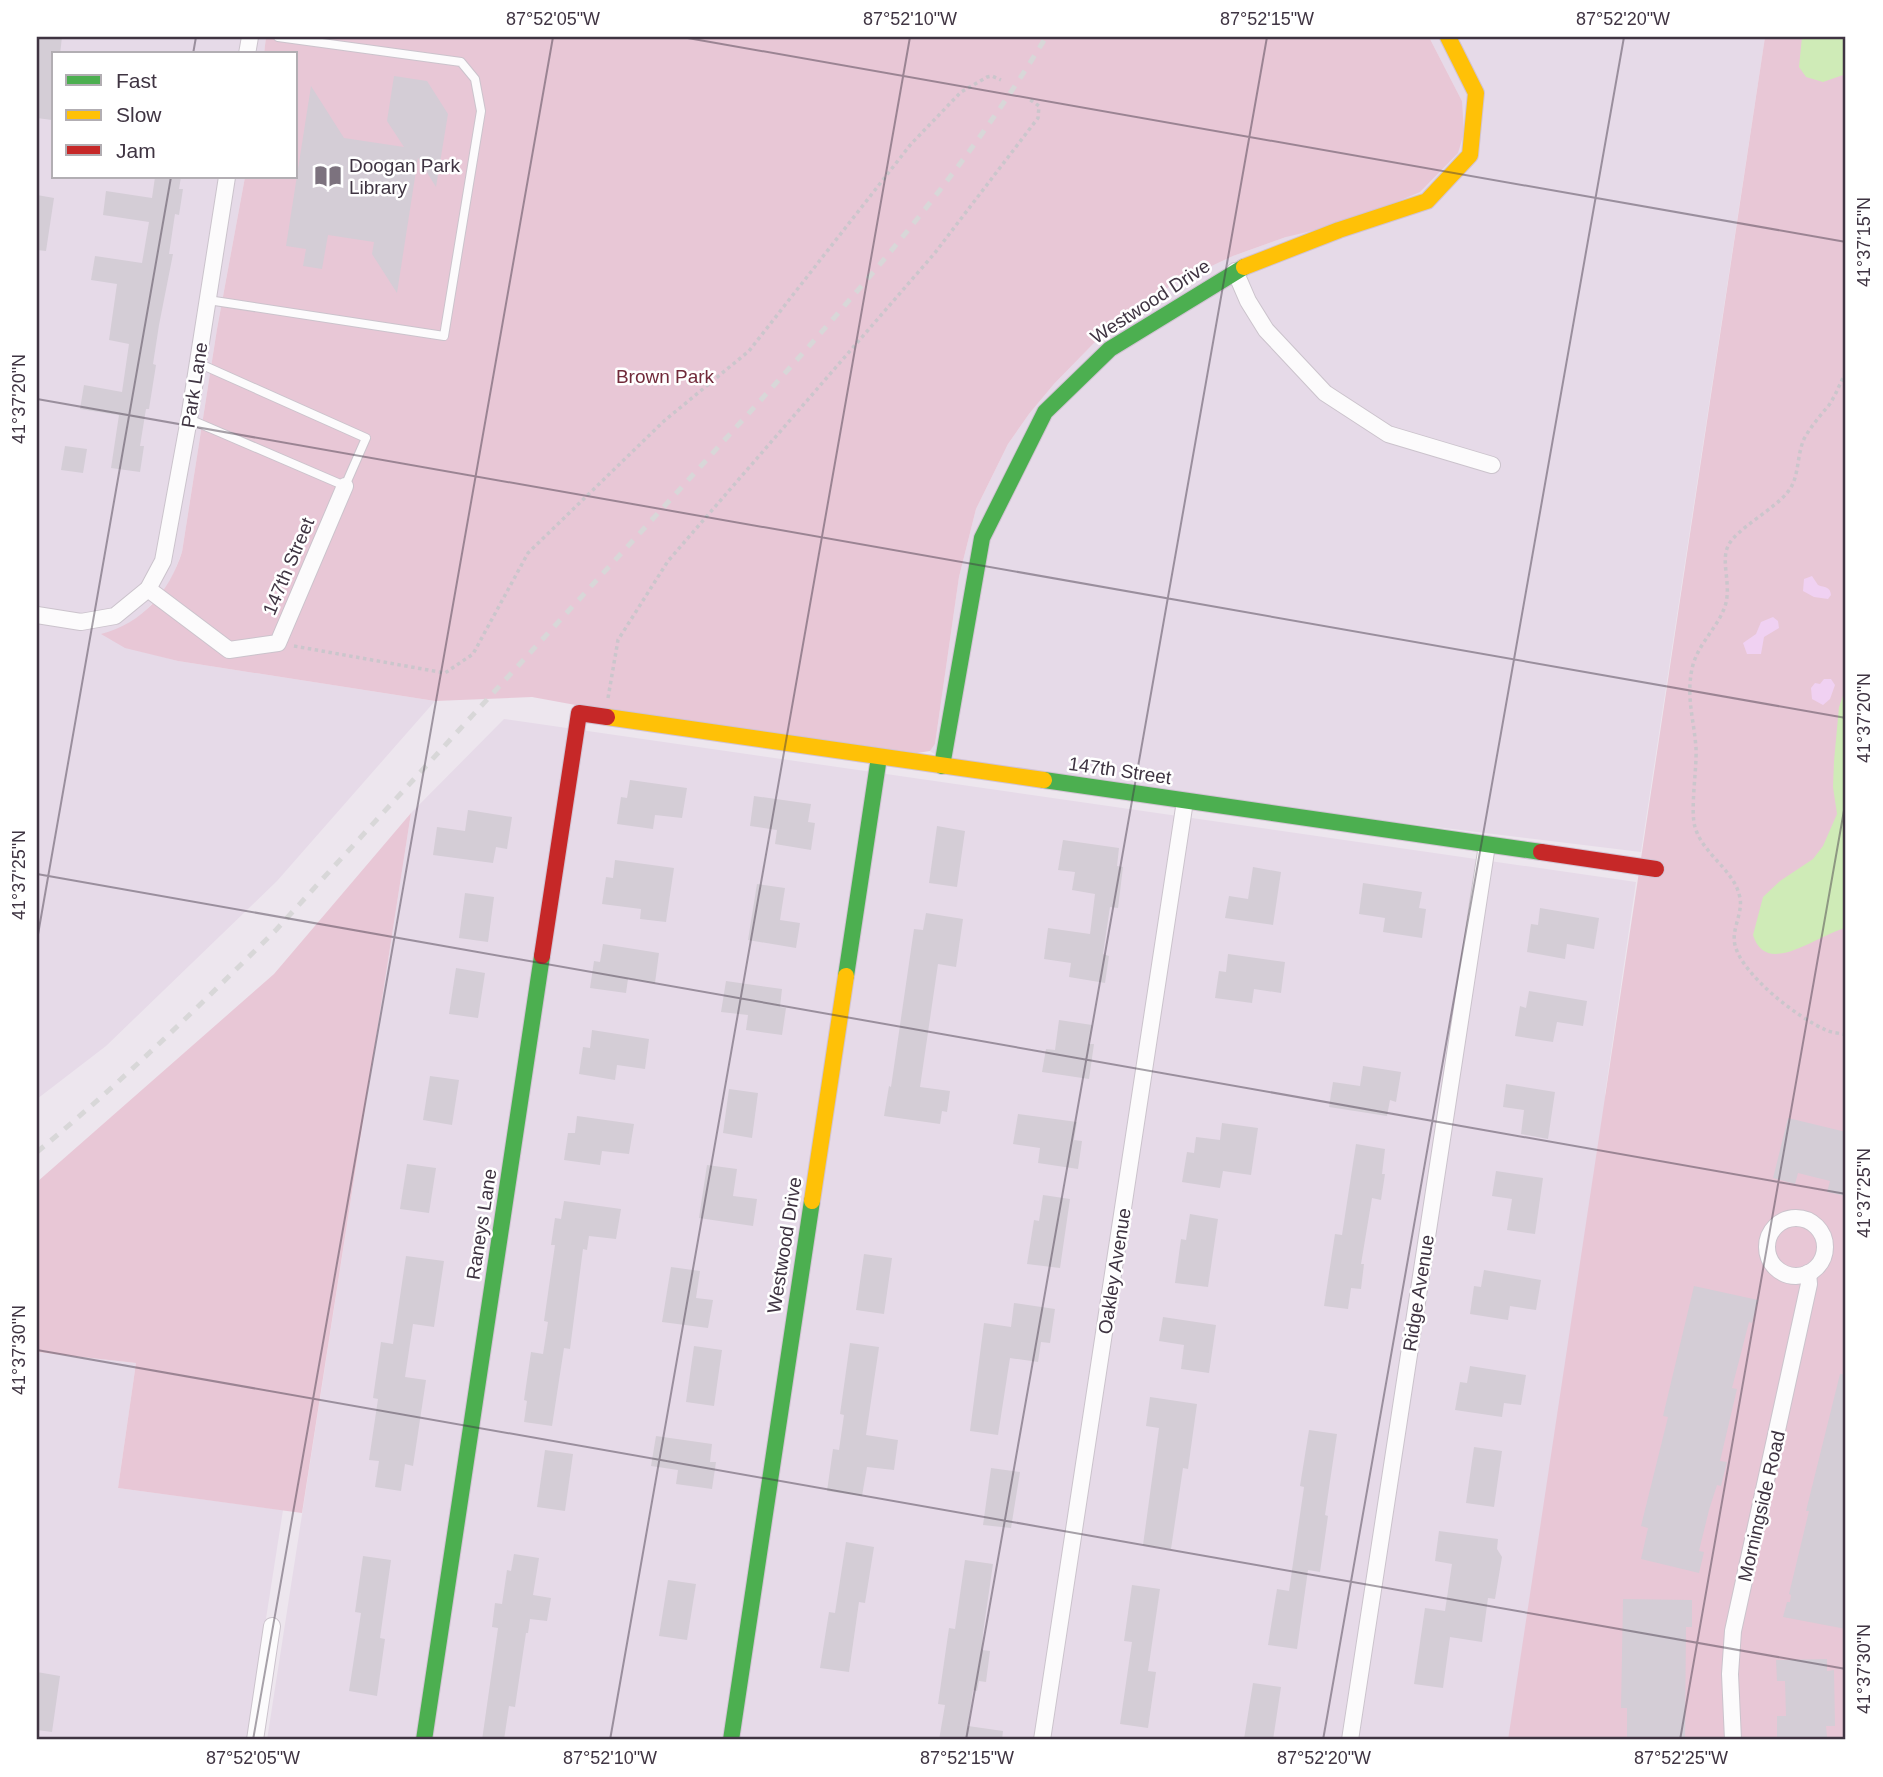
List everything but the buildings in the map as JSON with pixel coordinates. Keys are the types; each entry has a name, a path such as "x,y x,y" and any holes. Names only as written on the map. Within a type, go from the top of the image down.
{"street":[{"name":"Westwood Drive","path":"942,766 982,538 1045,412 1110,349 1235,271 1339,230 1427,201 1470,155 1476,93 1448,37"},
{"name":"Park Lane","path":"148,589 163,561 189,419 227,178"},
{"path":"1235,271 1248,301 1266,330 1325,393 1388,433 1492,465"},
{"name":"147th Street","path":"148,589 229,650 278,643 345,486"},
{"path":"37,615 81,622 115,615 148,589"},
{"name":"147th Street","path":"579,713 1656,869"},
{"name":"Raneys Lane","path":"424,1740 579,713"},
{"name":"Westwood Drive","path":"731,1740 879,757"},
{"name":"Oakley Avenue","path":"1042,1740 1185,801"},
{"name":"Ridge Avenue","path":"1350,1740 1487,845"},
{"name":"Morningside Road","path":"1733,1740 1730,1674 1733,1631 1782,1415 1809,1284 1808,1273"},
{"path":"255,1740 272,1626"}],"lane":[{"path":"208,300 444,336 481,111 475,79 461,62 278,37"},
{"path":"189,419 345,486 366,438 198,363"}],"path":[{"path":"278,643 445,673 472,654 528,553 664,421 749,351 911,144 961,92 987,77 1001,80"},
{"path":"604,717 618,640 668,561 934,254 1038,118 1039,106 1029,99"},
{"path":"1846,372 1830,403 1803,441 1796,480 1788,492 1771,510 1729,543 1726,554 1729,586 1724,609 1692,667 1689,691 1690,718 1696,747 1694,825 1703,845 1734,882 1741,899 1734,943 1741,960 1762,984 1800,1015 1826,1031 1846,1035"}],"shaded area":[{"path":"37,37 266,37 264,52 52,52 52,178 245,178 217,329 182,552 170,583 142,615 125,647 178,661 435,701 277,881 106,1046 37,1099"},
{"path":"1429,37 1765,37 1641,852 954,768 930,751 935,744 959,577 976,509 1008,444 1054,384 1094,343 1135,310 1173,284 1233,256 1286,237 1462,101"},
{"path":"1802,37 1846,37 1846,74 1823,82 1806,77 1799,67"},
{"path":"1846,687 1846,928 1795,950 1769,953 1760,948 1753,935 1763,897 1780,881 1813,859 1823,846 1837,814 1833,787 1834,761 1839,707"},
{"path":"504,719 1636,882 1605,1094 1846,1740 267,1740 411,813"},
{"path":"37,1352 136,1363 118,1488 283,1510 247,1740 37,1740"}],"green space":[{"name":"Brown Park","path":"266,37 1429,37 1462,101 1464,133 1458,153 1420,192 1349,222 1286,237 1233,256 1173,284 1094,343 1054,384 1008,444 976,509 959,577 935,744 930,751 917,753 532,697 435,701 178,661 125,648 101,634 130,622 152,604 170,580 182,552 217,329 245,178 298,178 298,52 264,52"},
{"path":"1765,37 1846,37 1846,1740 1508,1740"},
{"path":"411,813 302,1513 118,1488 136,1363 37,1352 37,1182 274,974"}],"sand":[{"path":"1812,576 1818,585 1830,590 1828,599 1814,597 1803,591 1804,579"},
{"path":"1773,617 1778,621 1779,628 1764,637 1761,654 1747,654 1743,643 1756,634 1761,622"},
{"path":"1824,679 1831,679 1835,685 1830,699 1823,705 1812,699 1811,688"}],"railway":[{"path":"37,1152 129,1071 276,930 747,415 839,312 928,206 1009,95 1046,37"}],"traffic: fast":[{"path":"942,766 982,538 1045,412 1110,349 1244,267"},
{"path":"846,976 879,757"},
{"path":"1044,780 1541,852"},
{"path":"424,1740 542,956"},
{"path":"731,1740 812,1201"}],"traffic: slow":[{"path":"1244,267 1339,230 1427,201 1470,155 1476,93 1448,37"},
{"path":"607,717 1044,780"},
{"path":"812,1201 846,976"}],"traffic: jam":[{"path":"542,956 579,713 607,717"},
{"path":"1541,852 1656,869"}],"place":[{"name":"Doogan Park Library","path":"328,176"}]}
